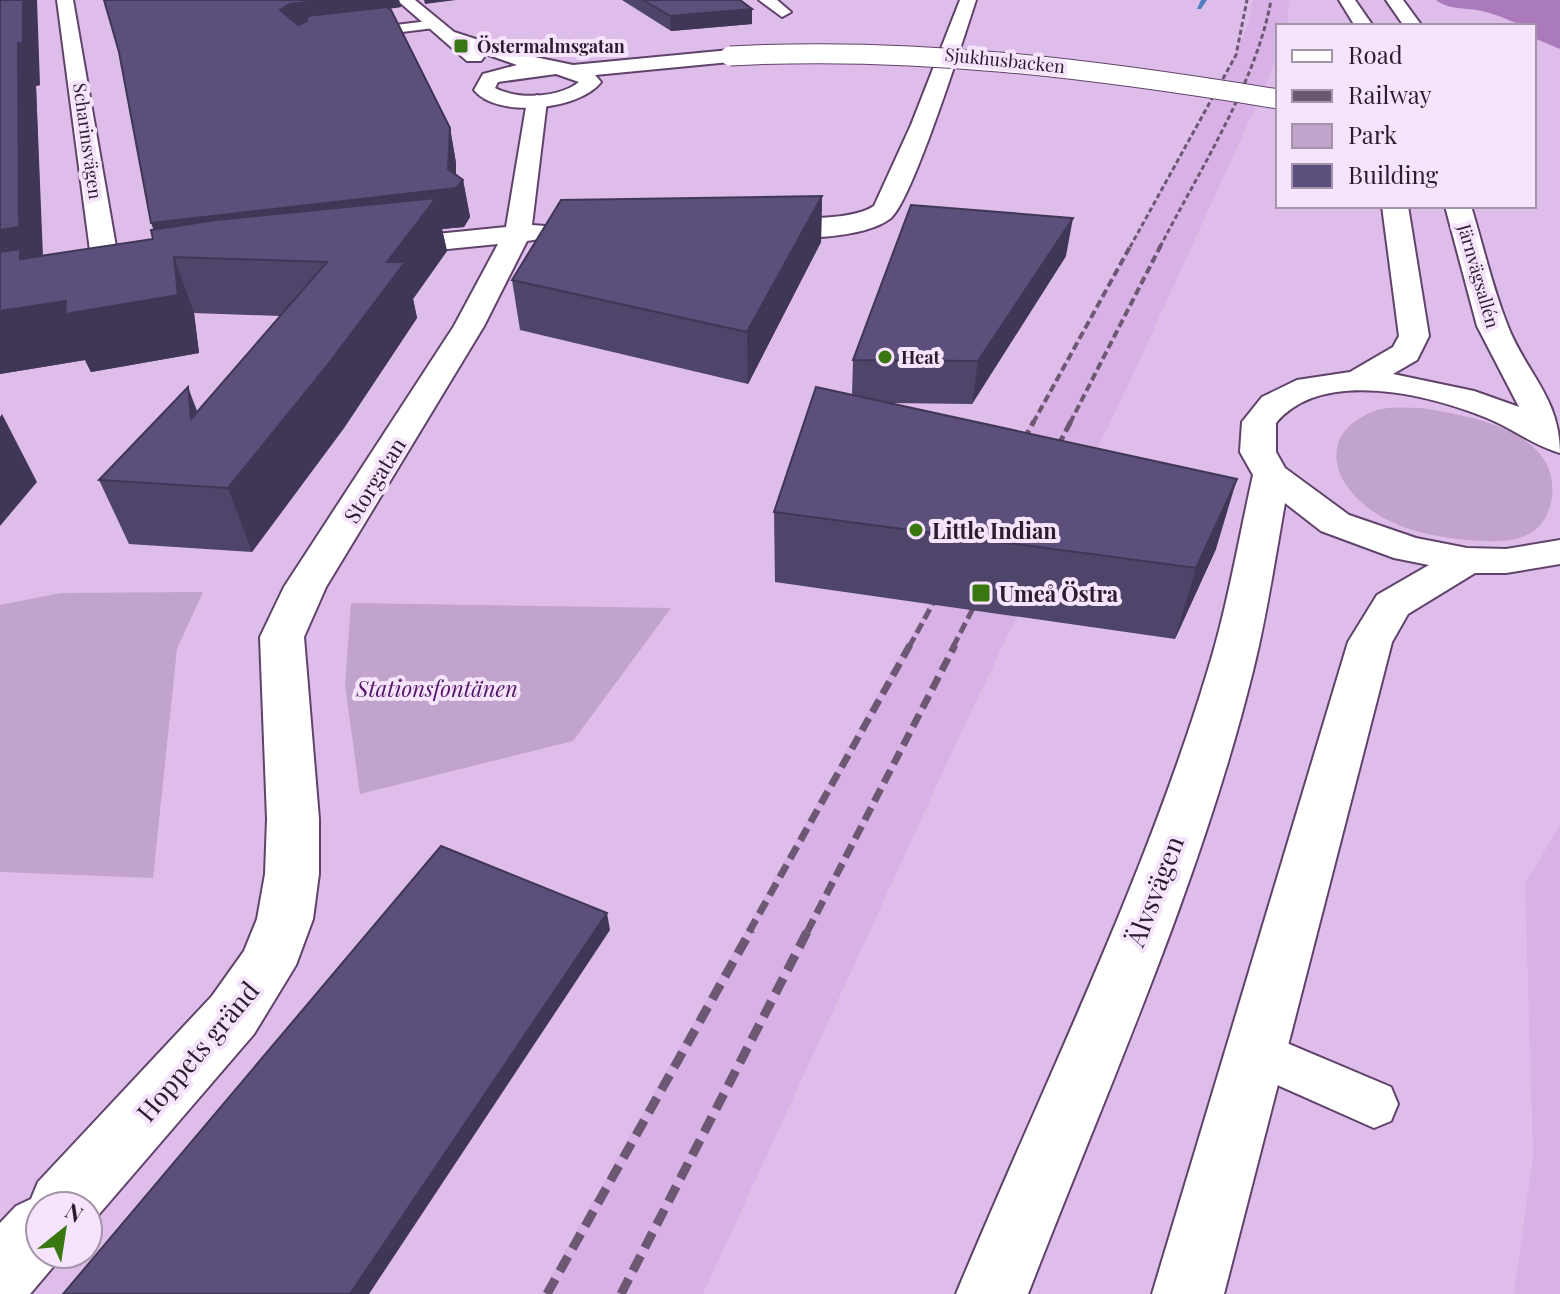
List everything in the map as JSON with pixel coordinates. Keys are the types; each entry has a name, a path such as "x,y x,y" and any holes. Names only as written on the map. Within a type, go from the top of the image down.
{"street":[{"name":"Scharinsvägen","path":"65,0 108,281"},
{"path":"405,0 454,37 490,78"},
{"path":"767,0 782,12"},
{"path":"730,228 841,225 876,219 891,200 968,0"},
{"path":"1347,0 1363,24"},
{"path":"1394,0 1412,24"},
{"path":"454,37 564,69 588,77 591,82 579,93 537,101 488,94 483,85 490,78 514,71 564,69"},
{"name":"Sjukhusbacken","path":"564,69 848,50 974,55 1276,99"},
{"name":"Sjukhusbacken","path":"579,93 624,79 730,56"},
{"name":"Storgatan","path":"292,874 293,819 282,637 305,587 469,326 518,232 537,101"},
{"path":"1355,382 1406,353 1414,336 1395,208"},
{"name":"Järnvägsallén","path":"1459,208 1492,326 1552,436"},
{"path":"359,250 518,232 558,232"},
{"path":"77,287 140,277"},
{"path":"1552,436 1504,411 1439,391 1355,382 1315,387 1281,399 1259,422 1258,452 1271,475 1335,523 1408,549 1467,560 1553,556"},
{"name":"Älvsvägen","path":"992,1294 1178,832 1222,701 1245,616 1271,475"},
{"path":"1188,1294 1370,642 1392,605 1467,560"},
{"name":"Hoppets gränd","path":"76,1190 233,1015 267,965 285,919 292,874"},
{"path":"0,1275 24,1248"}],"lane":[{"path":"344,35 437,24"},
{"path":"1256,1052 1374,1104"}],"shaded area":[{"path":"1253,0 1289,0 1287,24 1276,24 1276,58 1267,82 1130,381 959,737 703,1294 541,1294 1225,77 1247,28"},
{"path":"1436,0 1560,0 1560,49 1536,39 1536,24 1521,24 1486,12 1447,6"},
{"path":"1560,825 1560,1294 1514,1294 1533,1155 1525,884"}],"green space":[{"path":"1421,408 1487,422 1532,446 1548,468 1552,490 1548,512 1535,530 1520,538 1498,541 1437,536 1379,516 1353,494 1338,467 1336,453 1347,428 1378,410"},
{"path":"203,592 177,649 153,878 0,872 0,605 61,593"},
{"name":"Stationsfontänen","path":"351,603 671,608 573,741 360,794 345,685"}],"building":[{"path":"0,0 23,0 23,43 18,43 19,227 0,230"},
{"path":"104,0 327,0 290,4 280,10 298,25 307,21 307,16 387,7 450,128 448,169 463,180 456,188 151,223 119,52"},
{"path":"643,0 740,0 752,9 670,16"},
{"path":"822,196 747,332 512,280 561,200"},
{"path":"436,198 387,262 405,262 326,367 228,488 99,480 188,387 191,419 327,262 174,257 178,295 65,314 66,301 0,311 0,252 20,249 20,259 153,239 151,230 216,220"},
{"path":"911,205 1073,218 978,361 853,360"},
{"path":"816,387 1237,479 1196,568 774,512"},
{"path":"441,846 607,913 350,1294 63,1294 83,1270 104,1270 104,1245"}],"waterway":[{"path":"1199,8 1204,0"}],"railway":[{"path":"1130,247 1236,55 1247,0"},
{"path":"1160,247 1240,94 1264,31 1271,0"},
{"path":"1033,423 1131,245"},
{"path":"1070,423 1161,245"},
{"path":"1016,454 1034,421"},
{"path":"1051,460 1071,421"},
{"path":"909,647 942,587"},
{"path":"953,647 982,591"},
{"path":"749,932 910,645"},
{"path":"807,932 955,645"},
{"path":"547,1294 751,930"},
{"path":"621,1294 808,930"}],"place":[{"name":"Östermalmsgatan","path":"461,46"},
{"name":"Heat","path":"885,357"},
{"name":"Little Indian","path":"916,530"},
{"name":"Umeå Östra","path":"981,593"}]}
